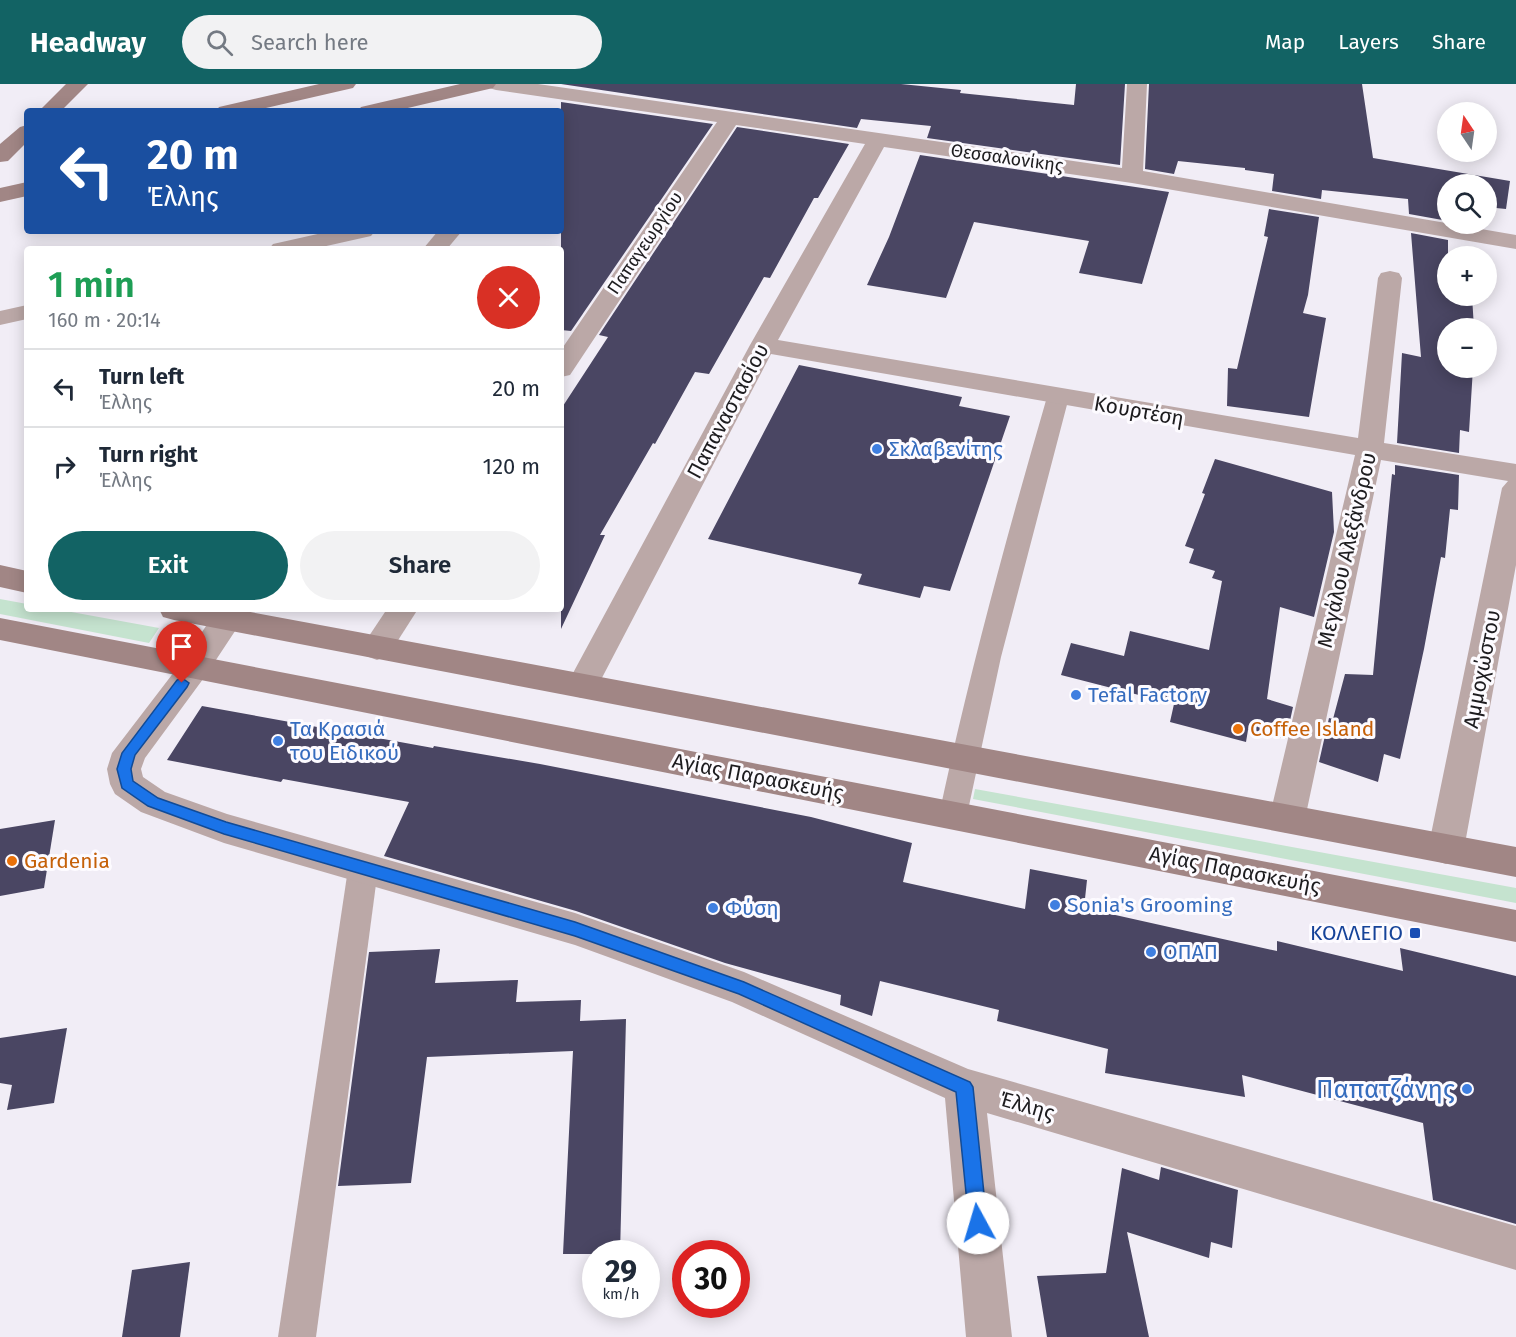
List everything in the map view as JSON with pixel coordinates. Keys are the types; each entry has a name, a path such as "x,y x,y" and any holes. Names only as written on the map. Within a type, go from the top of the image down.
{"main road":[{"path":"52,108 78,84"},
{"path":"239,108 346,84"},
{"path":"381,108 486,84"},
{"path":"0,156 24,134"},
{"path":"0,162 24,157"},
{"path":"0,195 24,190"},
{"path":"0,576 24,581"},
{"path":"190,612 1516,862"},
{"name":"Αγίας Παρασκευής","path":"0,628 1516,926"}],"street":[{"name":"Θεσσαλονίκης","path":"496,84 1132,176 1516,242"},
{"path":"1132,176 1137,84"},
{"path":"548,108 560,94"},
{"name":"Παπαγεωργίου","path":"564,365 730,118"},
{"name":"Παπαναστασίου","path":"582,686 763,345 878,139"},
{"path":"295,246 349,234"},
{"path":"438,246 448,234"},
{"name":"Μεγάλου Αλεξάνδρου","path":"1287,819 1370,449 1390,279"},
{"path":"0,318 24,313"},
{"name":"Κουρτέση","path":"763,345 1058,397 1516,473"},
{"name":"Αμμοχώστου","path":"1446,849 1516,488"},
{"path":"377,648 401,612"},
{"name":"Έλλης","path":"227,619 195,667 129,753 124,769 127,784 153,802 224,828 575,929 744,989 964,1087 1516,1248"},
{"path":"964,1087 989,1337"}],"lane":[{"path":"953,815 995,624 1058,397"},
{"path":"297,1337 363,869"}],"green space":[{"path":"0,599 24,603 24,612 71,612 159,628 149,643 0,614"},
{"path":"975,789 1516,888 1516,903 973,799"}],"building":[{"path":"561,84 901,84 961,90 960,93 1074,105 1076,84 1125,84 1120,165 927,138 931,126 861,119 857,128"},
{"path":"1149,84 1362,84 1373,158 1468,174 1437,174 1437,219 1409,214 1408,199 1322,190 1321,199 1272,191 1274,174 1245,170 1245,168 1178,161 1174,174 1145,169"},
{"path":"561,102 713,124 571,331 564,330 564,246 561,246 561,234 564,234 564,108 561,108"},
{"path":"737,127 849,144 818,198 814,198 770,278 764,277 709,374 695,372 600,535 605,535 561,629 561,612 564,612 564,404 608,337 599,335"},
{"path":"920,155 1169,192 1142,284 1079,273 1089,241 974,222 946,298 867,285 889,237"},
{"path":"1497,179 1510,181 1506,209 1497,208"},
{"path":"1269,209 1319,217 1308,295 1303,313 1326,318 1309,417 1227,406 1228,368 1237,369 1268,237 1264,236"},
{"path":"1411,233 1448,240 1448,246 1437,246 1437,306 1473,306 1473,318 1437,318 1437,378 1472,378 1469,432 1460,430 1459,453 1397,443 1402,353 1421,357"},
{"name":"Σκλαβενίτης","path":"799,365 962,397 959,406 1010,416 950,591 924,586 920,598 858,584 862,574 708,539"},
{"path":"1215,459 1332,492 1334,532 1314,617 1280,607 1267,699 1293,707 1286,739 1248,730 1246,742 1170,722 1174,704 1061,675 1071,643 1124,656 1130,631 1209,650 1222,581 1212,578 1215,571 1189,563 1194,549 1185,546 1205,494 1202,493"},
{"path":"1395,465 1459,475 1458,510 1450,509 1445,558 1441,557 1400,759 1384,754 1378,782 1319,762 1329,718 1333,719 1345,674 1373,675 1392,474 1395,475"},
{"path":"202,706 433,748 434,746 540,764 811,817 912,843 903,882 1025,909 1030,869 1087,880 1084,908 1277,951 1277,941 1403,971 1400,948 1516,976 1516,1224 1433,1200 1423,1123 1242,1075 1245,1097 1105,1073 1108,1049 997,1021 999,1010 880,981 872,1016 840,1005 841,995 725,963 576,911 384,856 409,802 283,779 281,782 167,760"},
{"path":"55,820 44,888 0,896 0,829"},
{"path":"440,949 435,983 518,980 516,1002 581,1000 580,1021 626,1019 620,1240 582,1240 582,1254 563,1254 573,1051 427,1057 411,1183 338,1186 369,952"},
{"path":"67,1028 54,1103 7,1110 12,1085 0,1083 0,1038"},
{"path":"1161,1167 1238,1190 1232,1248 1211,1242 1209,1258 1127,1232 1149,1337 1047,1337 1037,1276 1106,1273 1122,1168 1159,1180"},
{"path":"190,1262 180,1337 122,1337 132,1270"}],"place":[{"name":"Σκλαβενίτης","path":"877,449"},
{"name":"Tefal Factory","path":"1076,695"},
{"name":"Coffee Island","path":"1238,729"},
{"name":"Τα Κρασιά του Ειδικού","path":"278,741"},
{"name":"Gardenia","path":"12,861"},
{"name":"Sonia's Grooming","path":"1055,905"},
{"name":"Φύση","path":"713,908"},
{"name":"ΚΟΛΛΕΓΙΟ","path":"1415,933"},
{"name":"ΟΠΑΠ","path":"1151,952"},
{"name":"Παπατζάνης","path":"1467,1089"}],"route":[{"path":"182,683 129,753 124,769 127,784 153,802 224,828 575,929 744,989 964,1087 978,1223"}]}
